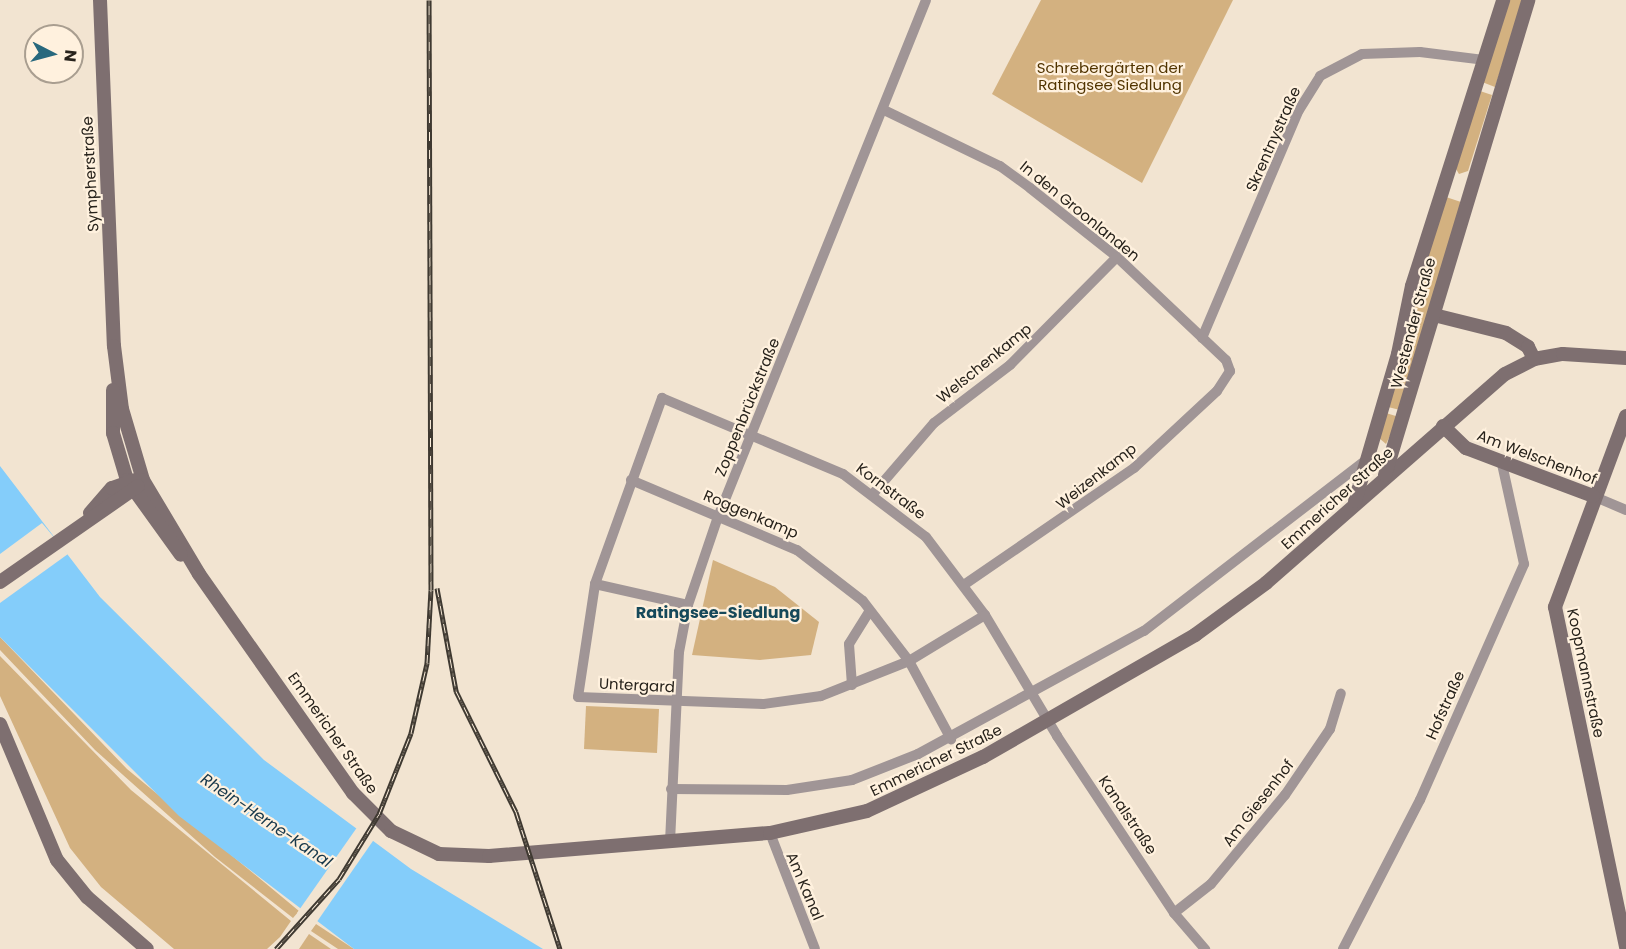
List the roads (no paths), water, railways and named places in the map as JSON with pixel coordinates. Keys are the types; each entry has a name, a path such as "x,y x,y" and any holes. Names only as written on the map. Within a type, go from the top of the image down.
{"main road":[{"name":"Sympherstraße","path":"100,0 114,346 113,433 127,480"},
{"name":"Westender Straße","path":"1360,492 1449,169 1503,0"},
{"name":"Westender Straße","path":"1384,476 1434,315 1471,179 1528,0"},
{"path":"1449,169 1458,181 1471,179"},
{"path":"1434,315 1506,333 1528,347 1534,359"},
{"name":"Sympherstraße","path":"114,346 122,409 143,480"},
{"name":"Emmericher Straße","path":"127,480 133,493 199,574 353,793 404,840 439,854 469,856 670,842 770,833 867,811 933,783 1049,720 1233,608 1360,492 1384,476 1498,379 1534,359 1563,354 1626,358"},
{"name":"Koopmannstraße","path":"1626,416 1593,496 1555,607 1626,947"},
{"name":"Am Welschenhof","path":"1443,426 1466,448 1502,464 1593,496"},
{"path":"1368,458 1370,469 1384,476"},
{"path":"0,582 85,519 127,480 143,480"},
{"path":"85,519 133,493 143,480"},
{"name":"Emmericher Straße","path":"143,480 199,574"},
{"path":"0,724 24,784 71,880 147,949"},
{"path":"0,744 24,784"}],"street":[{"name":"Zoppenbrückstraße","path":"670,842 677,702 688,605 718,517 884,110 926,0"},
{"name":"Skrentnystraße","path":"1202,338 1299,110 1320,76 1362,54 1427,52 1484,60"},
{"name":"In den Groonlanden","path":"884,110 1000,166 1117,257 1226,360 1230,371"},
{"name":"Welschenkamp","path":"873,495 934,423 1010,365 1117,257"},
{"name":"Weizenkamp","path":"964,585 1134,468 1217,391 1230,371"},
{"name":"Kornstraße","path":"662,398 843,474 873,495 926,537 964,585 1035,692"},
{"name":"Untergard","path":"662,398 595,584 578,697 763,704 821,696 852,686 909,661 985,615"},
{"name":"Emmericher Straße","path":"671,789 760,792 852,780 951,739 1186,602 1368,458"},
{"name":"Hofstraße","path":"1343,949 1420,800 1524,564 1502,464"},
{"path":"1344,478 1360,492"},
{"name":"Roggenkamp","path":"631,480 798,550 870,611 909,661 951,739"},
{"name":"Am Welschenhof","path":"1593,496 1626,510"},
{"path":"595,584 688,605"},
{"path":"852,686 849,645 870,611"},
{"name":"Kanalstraße","path":"1035,692 1049,720 1174,913 1205,949"},
{"name":"Am Giesenhof","path":"1174,913 1211,884 1285,795 1330,729 1341,694"},
{"name":"Am Kanal","path":"770,833 815,949"}],"water":[{"name":"Rhein-Herne-Kanal","path":"0,466 100,597 264,760 411,869 543,949 354,949 179,816 0,637"}],"railway":[{"path":"276,949 339,879 379,814 411,733 427,663 431,590 429,0"},
{"path":"437,588 456,691 516,812 560,949"}],"district":[{"name":"Ratingsee-Siedlung","path":"718,613"}],"park label":[{"name":"Schrebergärten der Ratingsee Siedlung","path":"1110,76"}]}
